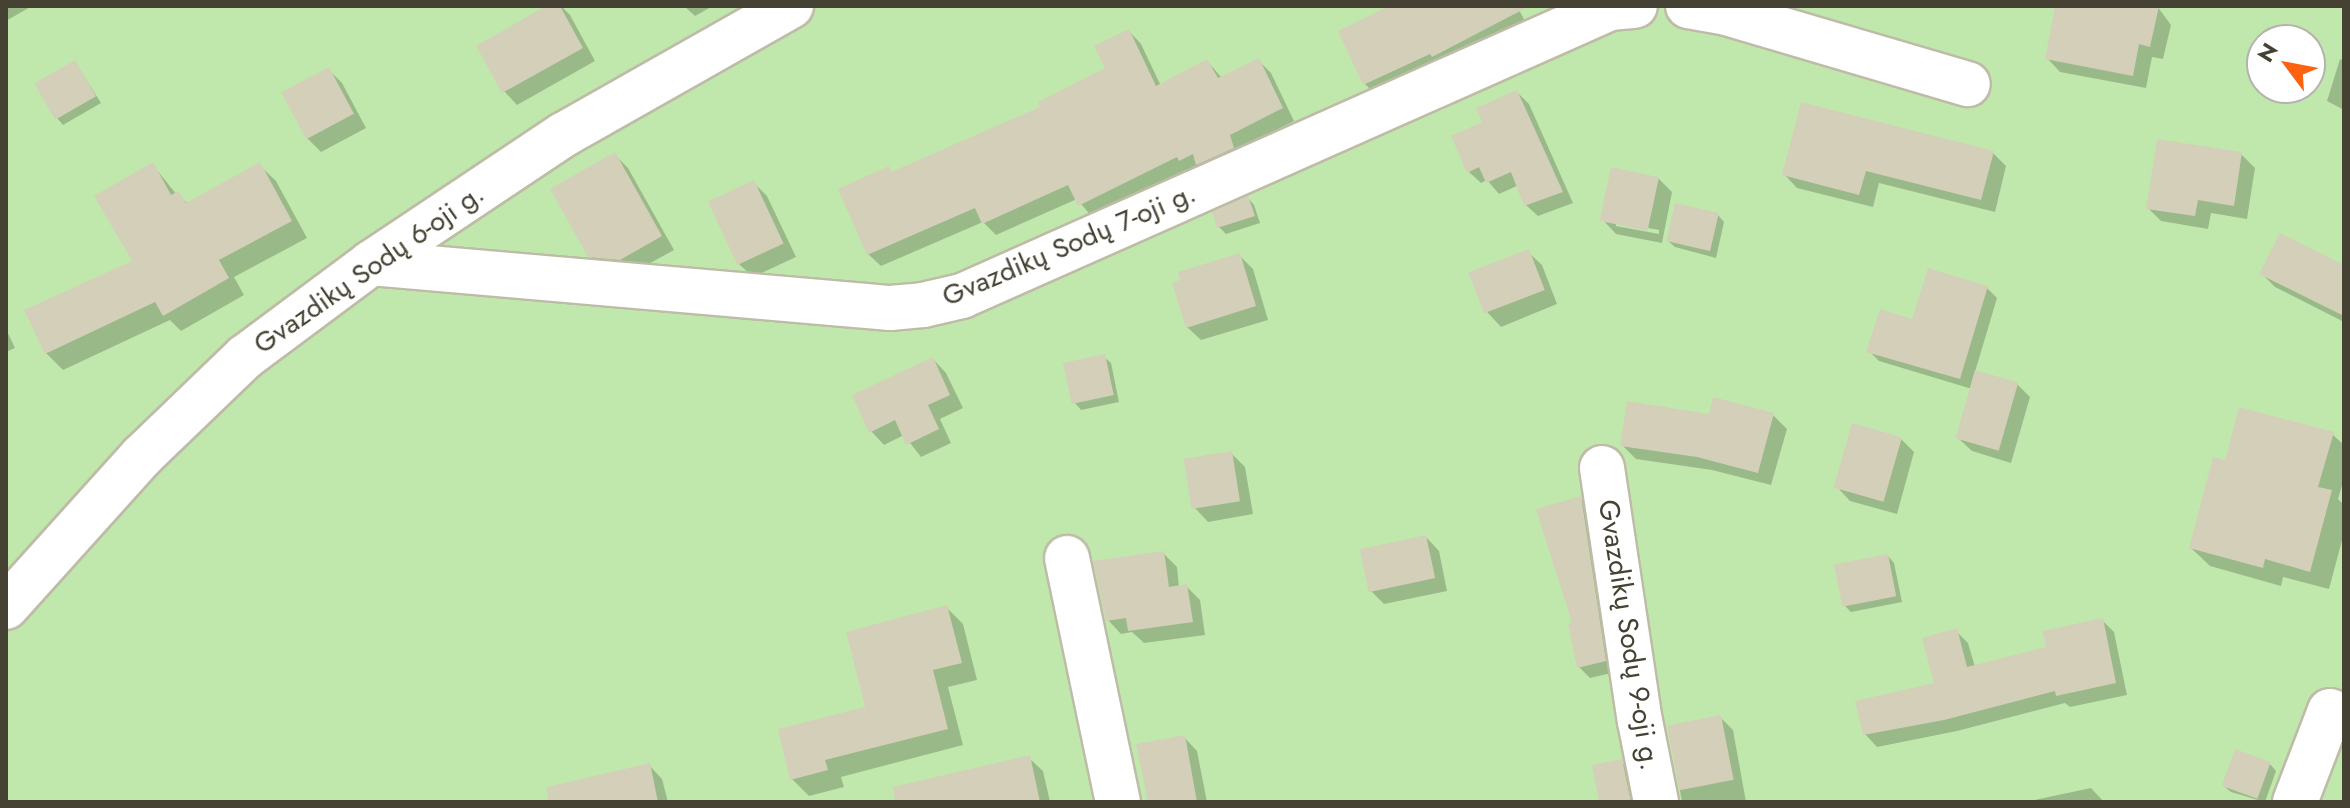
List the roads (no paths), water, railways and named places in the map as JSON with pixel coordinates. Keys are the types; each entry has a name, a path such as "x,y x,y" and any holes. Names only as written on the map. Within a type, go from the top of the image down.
{"street":[{"name":"Gvazdikų Sodų 6-oji g.","path":"6,607 142,456 245,357 371,263 563,135 791,6"},
{"name":"Gvazdikų Sodų 7-oji g.","path":"371,263 890,308 923,305 962,296 1610,8 1635,6"},
{"path":"1688,6 1726,13 1968,84"},
{"name":"Gvazdikų Sodų 9-oji g.","path":"1602,468 1640,721 1656,802"},
{"path":"1067,558 1118,802"},
{"path":"2295,802 2339,701"}]}
